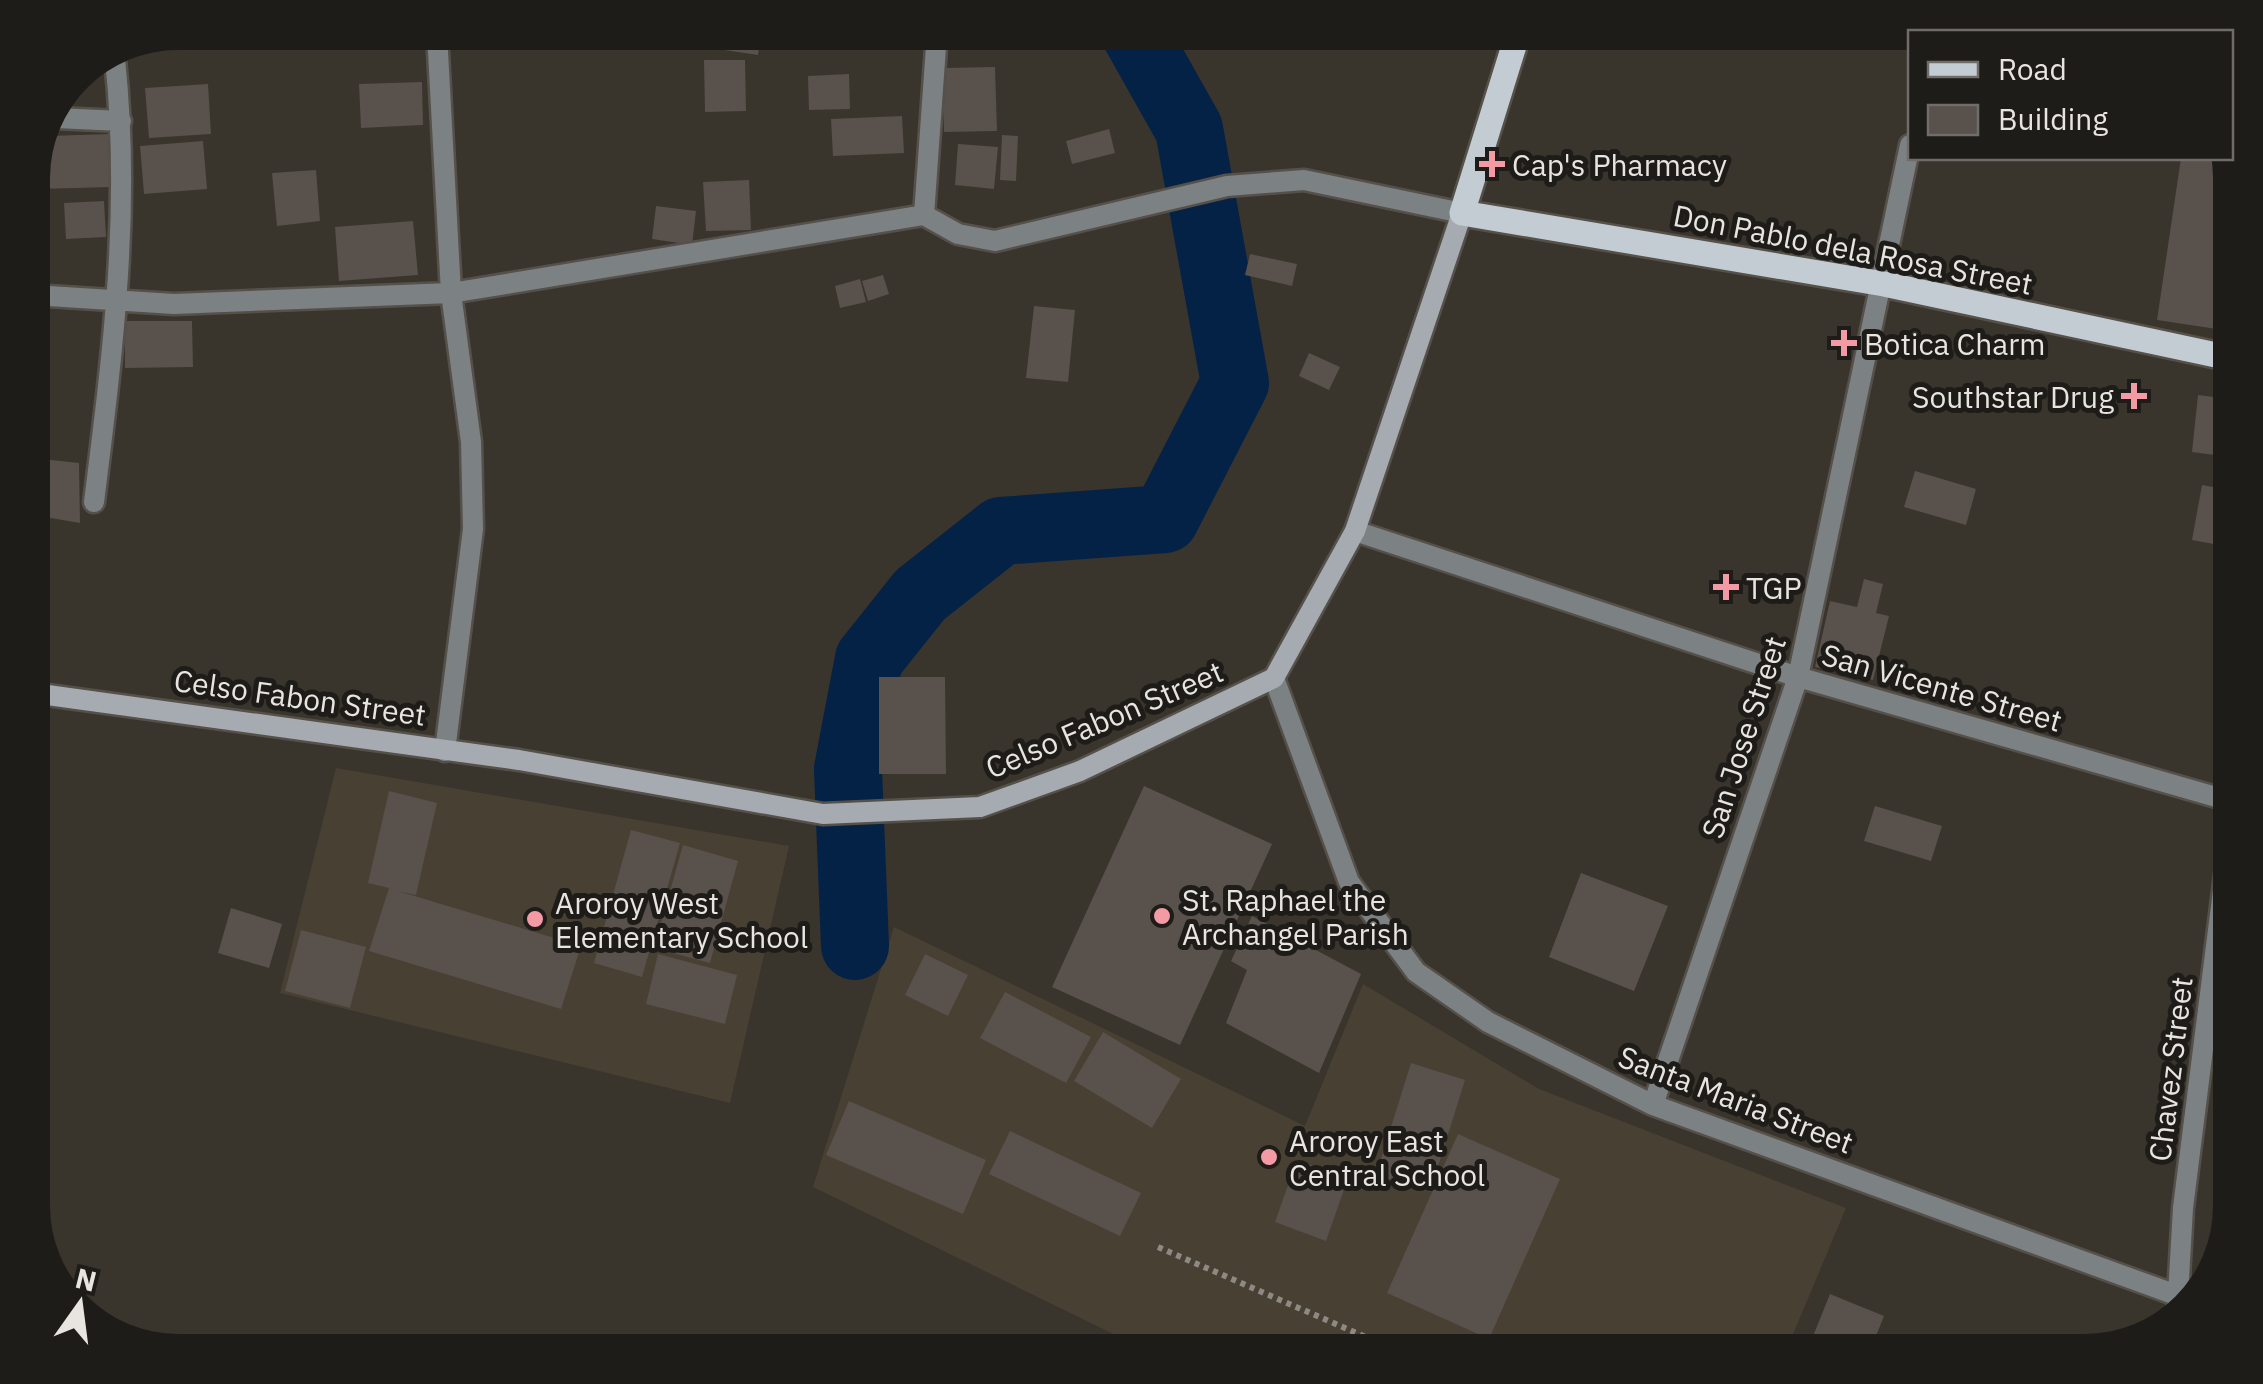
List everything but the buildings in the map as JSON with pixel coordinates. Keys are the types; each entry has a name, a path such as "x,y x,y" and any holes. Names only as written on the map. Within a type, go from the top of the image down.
{"main road":[{"path":"1274,678 1355,531 1512,50"},
{"name":"Don Pablo dela Rosa Street","path":"1462,213 1884,284 2213,354"},
{"name":"Celso Fabon Street","path":"50,694 446,750 823,814 980,807 1080,771 1274,678"}],"street":[{"path":"438,50 451,293 471,442 473,530 446,750"},
{"path":"924,215 937,50"},
{"path":"94,502 119,300 121,121 116,66"},
{"path":"65,118 121,121"},
{"name":"San Jose Street","path":"1653,1105 1798,677 1884,284 1908,156"},
{"path":"50,296 174,304 451,293 924,215 958,234 995,241 1183,200 1227,186 1304,180 1462,213"},
{"name":"San Vicente Street","path":"1355,531 1798,677 2213,796"},
{"name":"Santa Maria Street","path":"1274,678 1350,882 1416,972 1488,1022 1653,1105 2172,1298"},
{"name":"Chavez Street","path":"2182,1288 2183,1208 2213,970"}],"path":[{"path":"1158,1247 1357,1334"}],"shaded area":[{"name":"Aroroy West Elementary School","path":"336,768 789,846 730,1103 280,993"},
{"name":"Aroroy East Central School","path":"894,927 1305,1126 1363,984 1539,1089 1846,1208 1793,1334 1113,1334 813,1187"}],"waterway":[{"path":"855,946 848,769 869,659 920,595 1001,531 1165,519 1235,383 1189,129 1145,50"}],"place":[{"name":"Cap's Pharmacy","path":"1492,164"},
{"name":"Botica Charm","path":"1844,343"},
{"name":"Southstar Drug","path":"2134,396"},
{"name":"TGP","path":"1726,587"},
{"name":"St. Raphael the Archangel Parish","path":"1162,916"},
{"name":"Aroroy West Elementary School","path":"535,919"},
{"name":"Aroroy East Central School","path":"1269,1157"}]}
